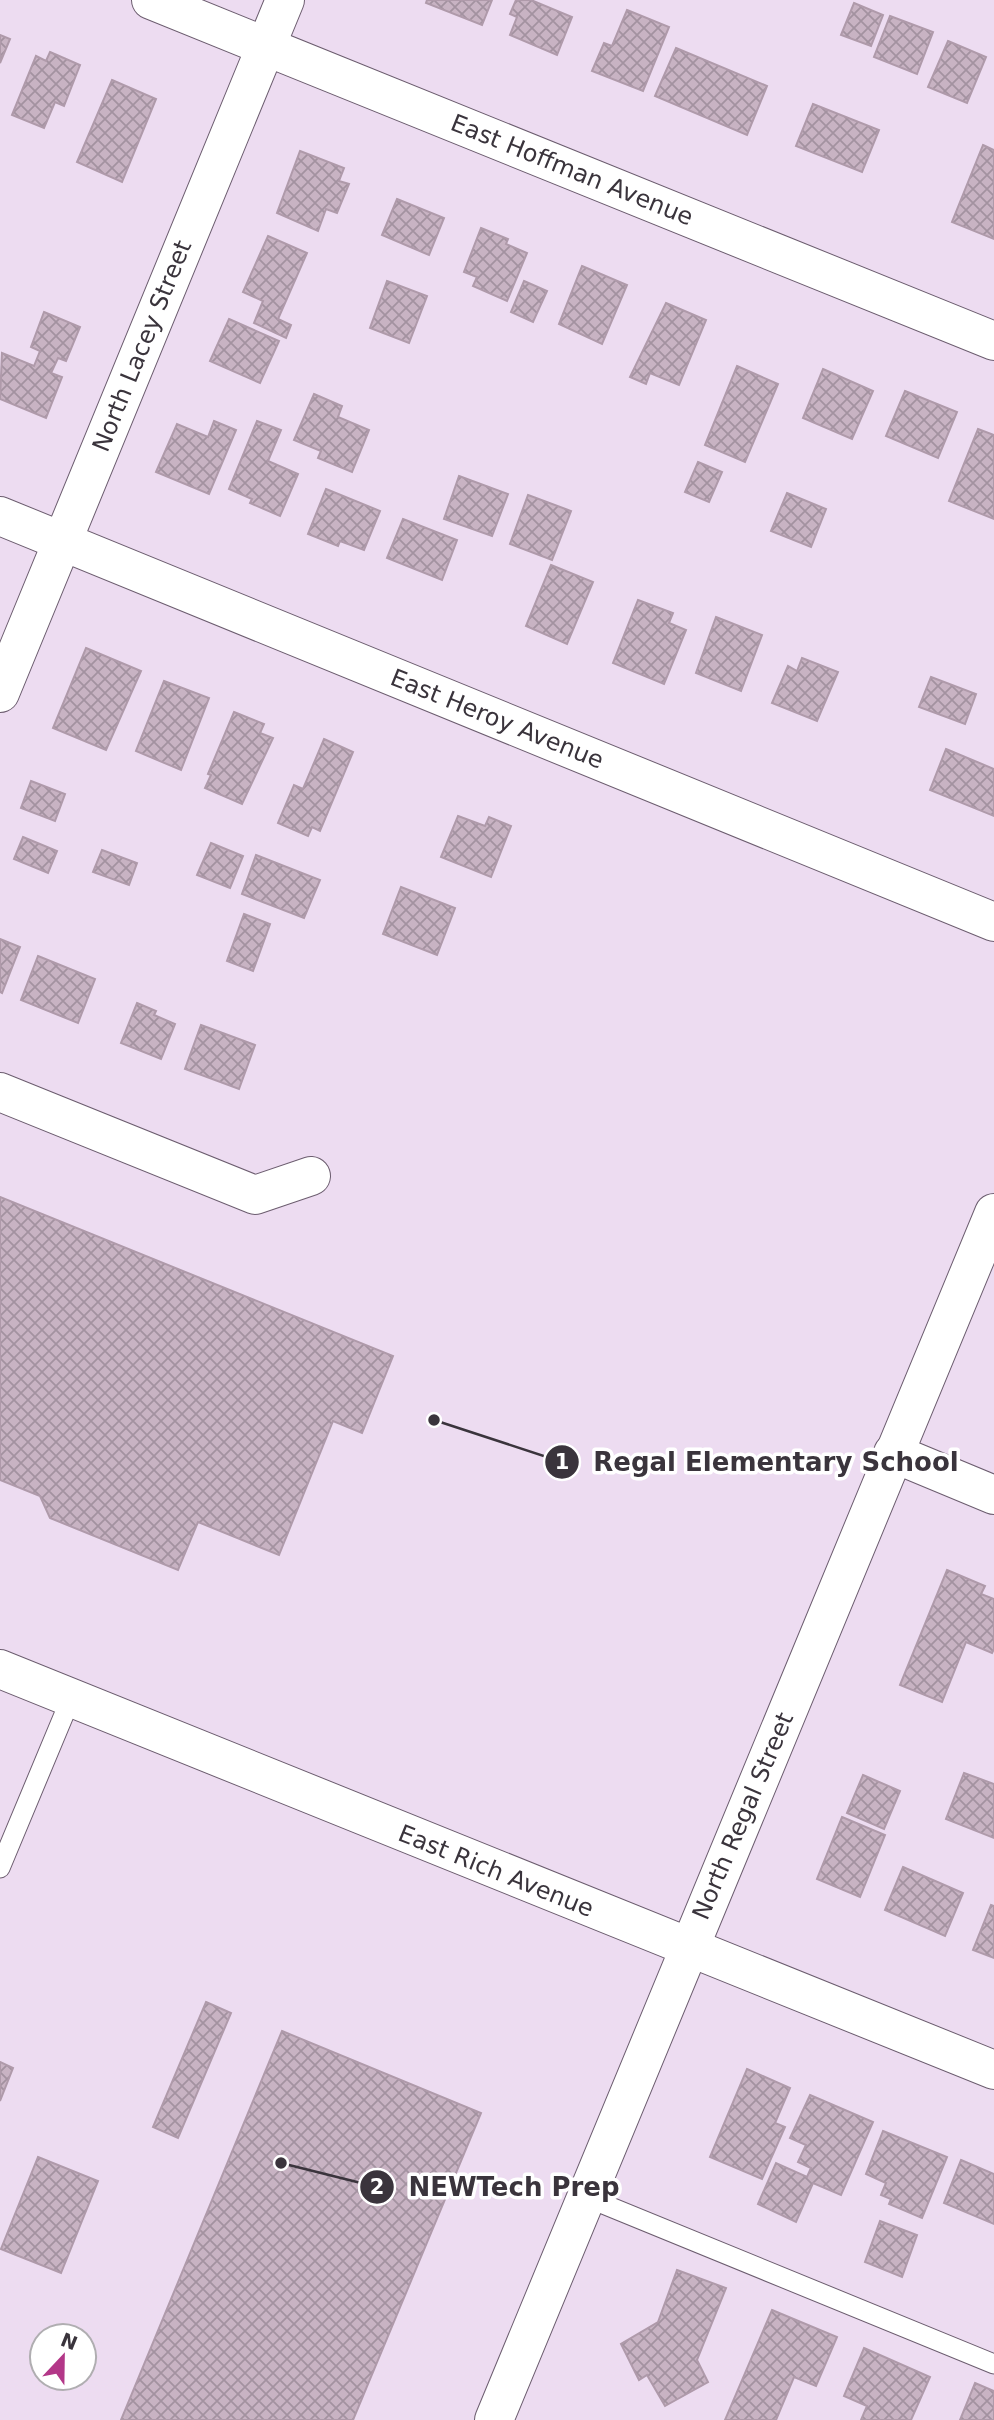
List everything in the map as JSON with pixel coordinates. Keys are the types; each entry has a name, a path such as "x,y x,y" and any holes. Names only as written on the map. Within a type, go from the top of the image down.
{"street":[{"name":"East Hoffman Avenue","path":"151,0 994,341"},
{"name":"North Lacey Street","path":"0,693 285,0"},
{"name":"East Heroy Avenue","path":"0,516 994,922"},
{"path":"0,1092 255,1195 311,1176"},
{"name":"North Regal Street","path":"494,2420 994,1213"},
{"path":"893,1453 994,1494"},
{"name":"East Rich Avenue","path":"0,1669 688,1949 994,2070"}],"lane":[{"path":"0,1868 71,1698"},
{"path":"586,2197 994,2364"}],"building":[{"path":"427,0 492,0 482,25 426,3"},
{"path":"516,0 531,0 572,17 557,55 510,35 517,17 510,14"},
{"path":"854,3 883,15 871,46 841,35"},
{"path":"627,10 669,27 643,91 592,71 604,43 612,46"},
{"path":"890,16 933,32 917,74 874,57"},
{"path":"0,35 10,39 0,63"},
{"path":"948,41 986,57 967,103 928,87"},
{"path":"676,48 767,86 747,135 655,96"},
{"path":"50,52 80,65 64,106 55,102 44,128 12,115 36,56 46,61"},
{"path":"112,80 156,99 122,182 77,162"},
{"path":"813,104 879,130 862,172 796,146"},
{"path":"983,145 994,150 994,239 952,222"},
{"path":"300,151 344,168 339,181 349,184 337,213 326,209 318,231 277,213"},
{"path":"397,199 444,218 429,255 382,235"},
{"path":"481,228 508,239 506,244 527,253 507,301 473,286 477,277 464,272"},
{"path":"268,236 307,253 278,319 291,325 286,338 254,323 263,301 243,292"},
{"path":"582,266 627,285 602,344 559,324"},
{"path":"387,281 427,296 409,343 370,328"},
{"path":"524,281 547,291 533,322 511,312"},
{"path":"666,303 706,320 679,385 650,373 646,384 630,377"},
{"path":"44,312 80,327 66,361 58,358 51,373 62,377 46,418 0,399 2,353 34,366 40,351 31,347"},
{"path":"229,319 279,341 260,383 210,361"},
{"path":"737,366 778,384 745,462 705,445"},
{"path":"823,369 873,391 852,439 803,418"},
{"path":"905,391 957,412 938,458 886,436"},
{"path":"314,394 342,406 338,417 369,430 352,472 318,458 321,451 294,440"},
{"path":"214,421 236,430 209,494 156,472 177,424 208,437"},
{"path":"257,421 281,430 268,461 298,474 280,516 250,503 252,499 229,489"},
{"path":"978,429 994,435 994,519 949,501"},
{"path":"698,462 722,472 709,502 685,492"},
{"path":"459,476 508,494 492,536 444,519"},
{"path":"326,489 380,511 364,550 340,541 338,546 308,534"},
{"path":"787,493 826,509 811,547 771,531"},
{"path":"528,495 571,511 552,560 510,544"},
{"path":"403,519 457,540 442,580 387,558"},
{"path":"551,565 593,582 567,644 526,626"},
{"path":"638,600 673,613 669,623 686,630 664,684 613,663"},
{"path":"716,617 762,635 741,691 696,673"},
{"path":"86,648 141,671 106,750 53,728"},
{"path":"802,658 838,672 817,721 772,703 788,666 797,671"},
{"path":"931,677 976,694 965,724 919,707"},
{"path":"164,681 209,698 181,770 136,751"},
{"path":"234,712 264,724 260,733 273,738 242,804 205,788 211,775 208,774"},
{"path":"324,739 353,752 320,831 312,827 308,836 278,823 294,785 303,789"},
{"path":"946,749 994,769 994,816 930,790"},
{"path":"31,781 65,794 55,821 21,808"},
{"path":"458,816 485,826 489,817 511,826 491,877 441,857"},
{"path":"23,837 57,851 48,873 14,859"},
{"path":"211,843 243,856 230,888 197,875"},
{"path":"102,850 137,863 129,885 93,872"},
{"path":"256,855 320,880 304,918 242,894"},
{"path":"401,887 455,908 437,955 383,934"},
{"path":"244,914 270,924 253,971 227,961"},
{"path":"0,939 20,947 2,993 0,992"},
{"path":"38,956 95,979 78,1023 21,1000"},
{"path":"137,1003 156,1011 154,1015 175,1024 161,1059 121,1043"},
{"path":"201,1025 255,1045 239,1089 185,1069"},
{"path":"0,1197 393,1356 362,1433 333,1421 279,1555 198,1522 178,1570 50,1518 40,1496 0,1480"},
{"path":"947,1570 985,1586 981,1594 994,1599 994,1649 992,1653 966,1642 942,1702 900,1685"},
{"path":"964,1773 994,1784 994,1838 946,1819"},
{"path":"863,1775 900,1791 884,1829 847,1813"},
{"path":"842,1817 885,1835 860,1897 817,1879"},
{"path":"903,1867 963,1893 945,1936 885,1910"},
{"path":"991,1905 994,1906 994,1958 973,1950"},
{"path":"206,2002 231,2013 178,2138 153,2127"},
{"path":"282,2031 481,2113 353,2420 121,2420"},
{"path":"0,2062 13,2068 0,2101"},
{"path":"747,2069 790,2088 775,2123 785,2127 762,2179 710,2157"},
{"path":"810,2095 873,2122 841,2195 813,2183 796,2222 758,2204 776,2163 807,2177 811,2168 798,2162 806,2145 790,2138"},
{"path":"883,2131 947,2157 922,2218 889,2204 891,2199 881,2195 886,2183 866,2174"},
{"path":"38,2157 98,2181 61,2273 1,2249"},
{"path":"961,2160 994,2174 994,2224 944,2203"},
{"path":"880,2221 917,2235 902,2277 865,2262"},
{"path":"677,2270 726,2288 697,2360 708,2382 665,2406 647,2375 639,2380 621,2344 658,2322"},
{"path":"772,2310 837,2337 816,2386 794,2377 776,2420 725,2420"},
{"path":"864,2348 930,2377 911,2420 861,2420 867,2406 844,2396"},
{"path":"975,2383 994,2391 994,2420 960,2420"}],"place":[{"name":"Regal Elementary School","path":"434,1420"},
{"name":"NEWTech Prep","path":"281,2163"}]}
